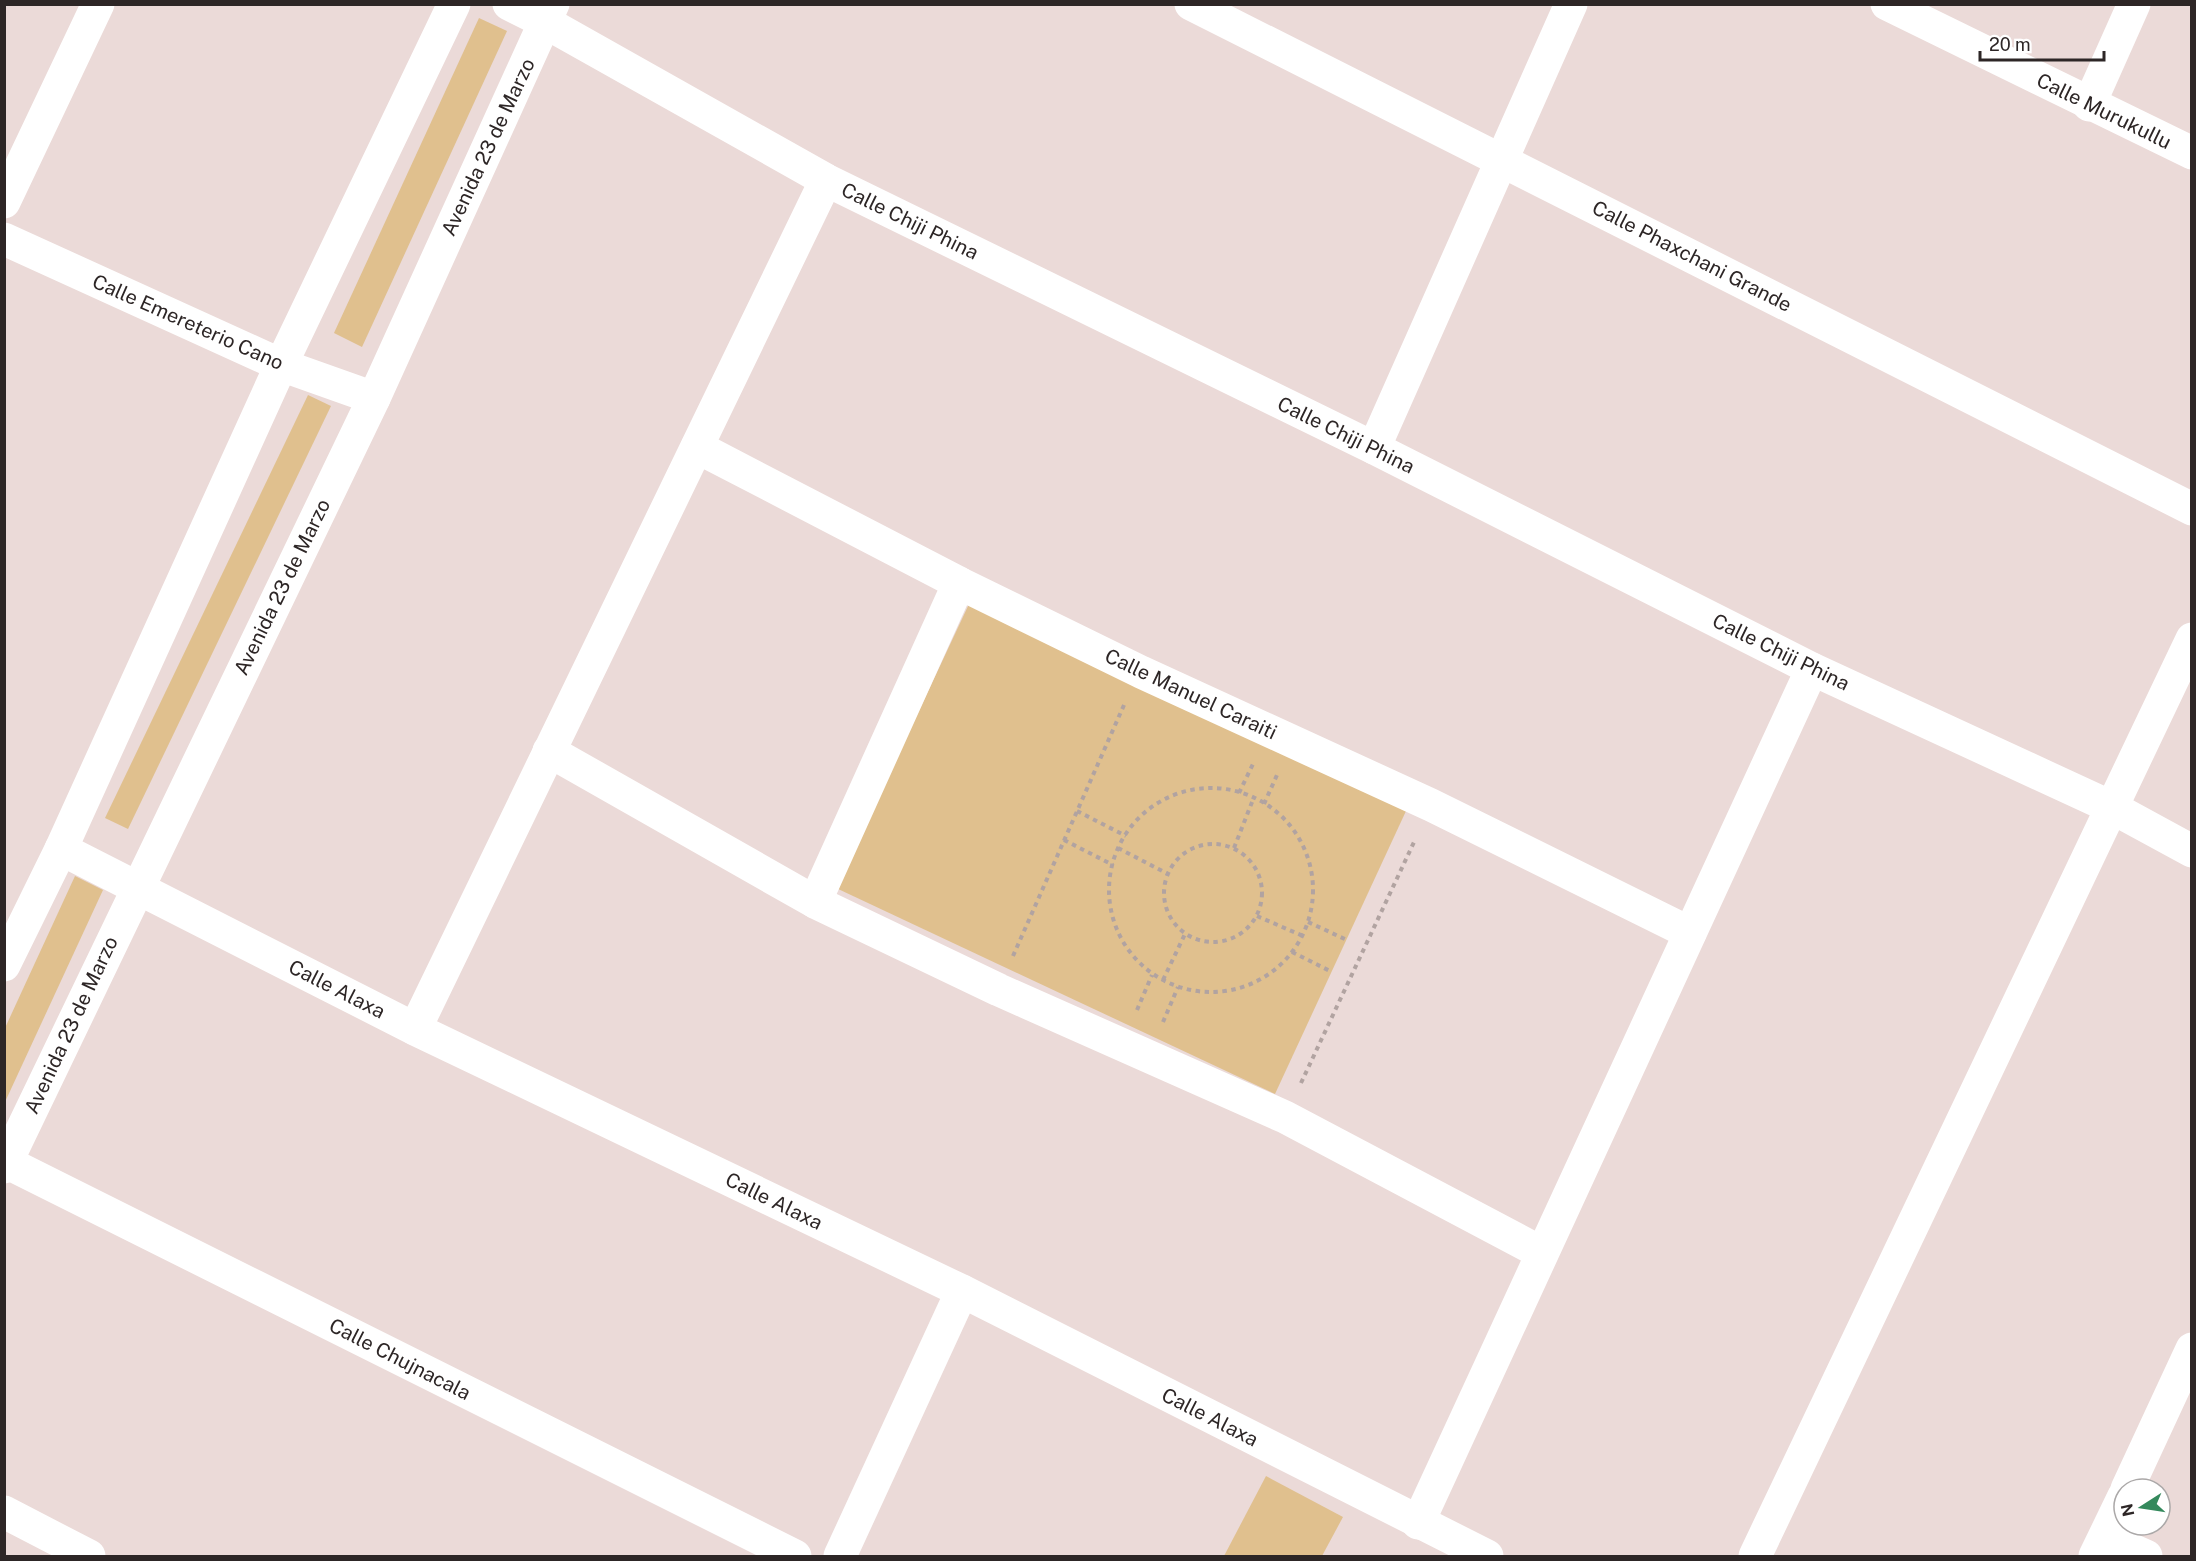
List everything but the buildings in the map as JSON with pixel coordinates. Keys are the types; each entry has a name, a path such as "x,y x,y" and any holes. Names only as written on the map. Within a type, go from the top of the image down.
{"street":[{"path":"4,202 98,4"},
{"path":"4,966 61,849 281,365 454,4"},
{"name":"Calle Chiji Phina","path":"509,4 549,13 826,180 1374,448 1812,669 2111,807 2192,851"},
{"name":"Calle Phaxchani Grande","path":"1191,4 2192,509"},
{"path":"1374,448 1571,4"},
{"name":"Calle Murukullu","path":"1887,4 2089,105 2192,153"},
{"path":"2089,105 2134,4"},
{"name":"Avenida 23 de Marzo","path":"5,1163 374,398 549,13"},
{"path":"415,1029 826,180"},
{"name":"Calle Emereterio Cano","path":"4,239 281,365 374,398"},
{"name":"Calle Manuel Caraiti","path":"697,447 959,583 1141,672 1431,805 1690,933"},
{"path":"815,902 959,583"},
{"path":"1755,1557 2192,639"},
{"path":"1418,1523 1812,669"},
{"path":"549,751 815,902 999,990 1285,1117 1542,1253"},
{"name":"Calle Alaxa","path":"61,849 415,1029 962,1291 1487,1557"},
{"name":"Calle Chujnacala","path":"5,1163 795,1557"},
{"path":"840,1557 962,1291"},
{"path":"2133,1477 2192,1349"},
{"path":"4,1512 89,1557"},
{"path":"2112,1522 2100,1547 2146,1557"}],"path":[{"path":"999,990 1134,682 1141,672"},
{"path":"1264,804 1282,764"},
{"path":"1223,788 1254,797 1264,804 1281,816 1301,841 1312,872 1312,904 1303,936 1283,964 1254,984 1220,993 1184,990 1152,975 1127,950 1112,918 1109,883 1113,865 1118,848 1135,821 1160,801 1190,789 1223,788"},
{"path":"1234,848 1254,797"},
{"path":"1285,1117 1431,805"},
{"path":"1077,812 1126,836"},
{"path":"1064,840 1113,865"},
{"path":"1219,844 1234,848 1248,857 1257,870 1262,885 1262,902 1257,916 1247,929 1233,939 1216,943 1200,941 1185,934 1173,922 1166,907 1164,891 1167,874 1176,860 1195,847 1219,844"},
{"path":"1118,848 1167,874"},
{"path":"1257,916 1303,936"},
{"path":"1308,922 1347,940"},
{"path":"1163,980 1185,934"},
{"path":"1292,952 1332,972"},
{"path":"1135,1016 1152,975"},
{"path":"1160,1028 1178,987"}],"shaded area":[{"path":"479,18 507,31 362,347 334,333"},
{"path":"308,395 331,406 128,829 105,818"},
{"path":"969,604 1406,811 1275,1094 836,888"},
{"path":"75,876 103,890 5,1102 5,1028"},
{"path":"1266,1476 1343,1517 1322,1556 1224,1556"}]}
